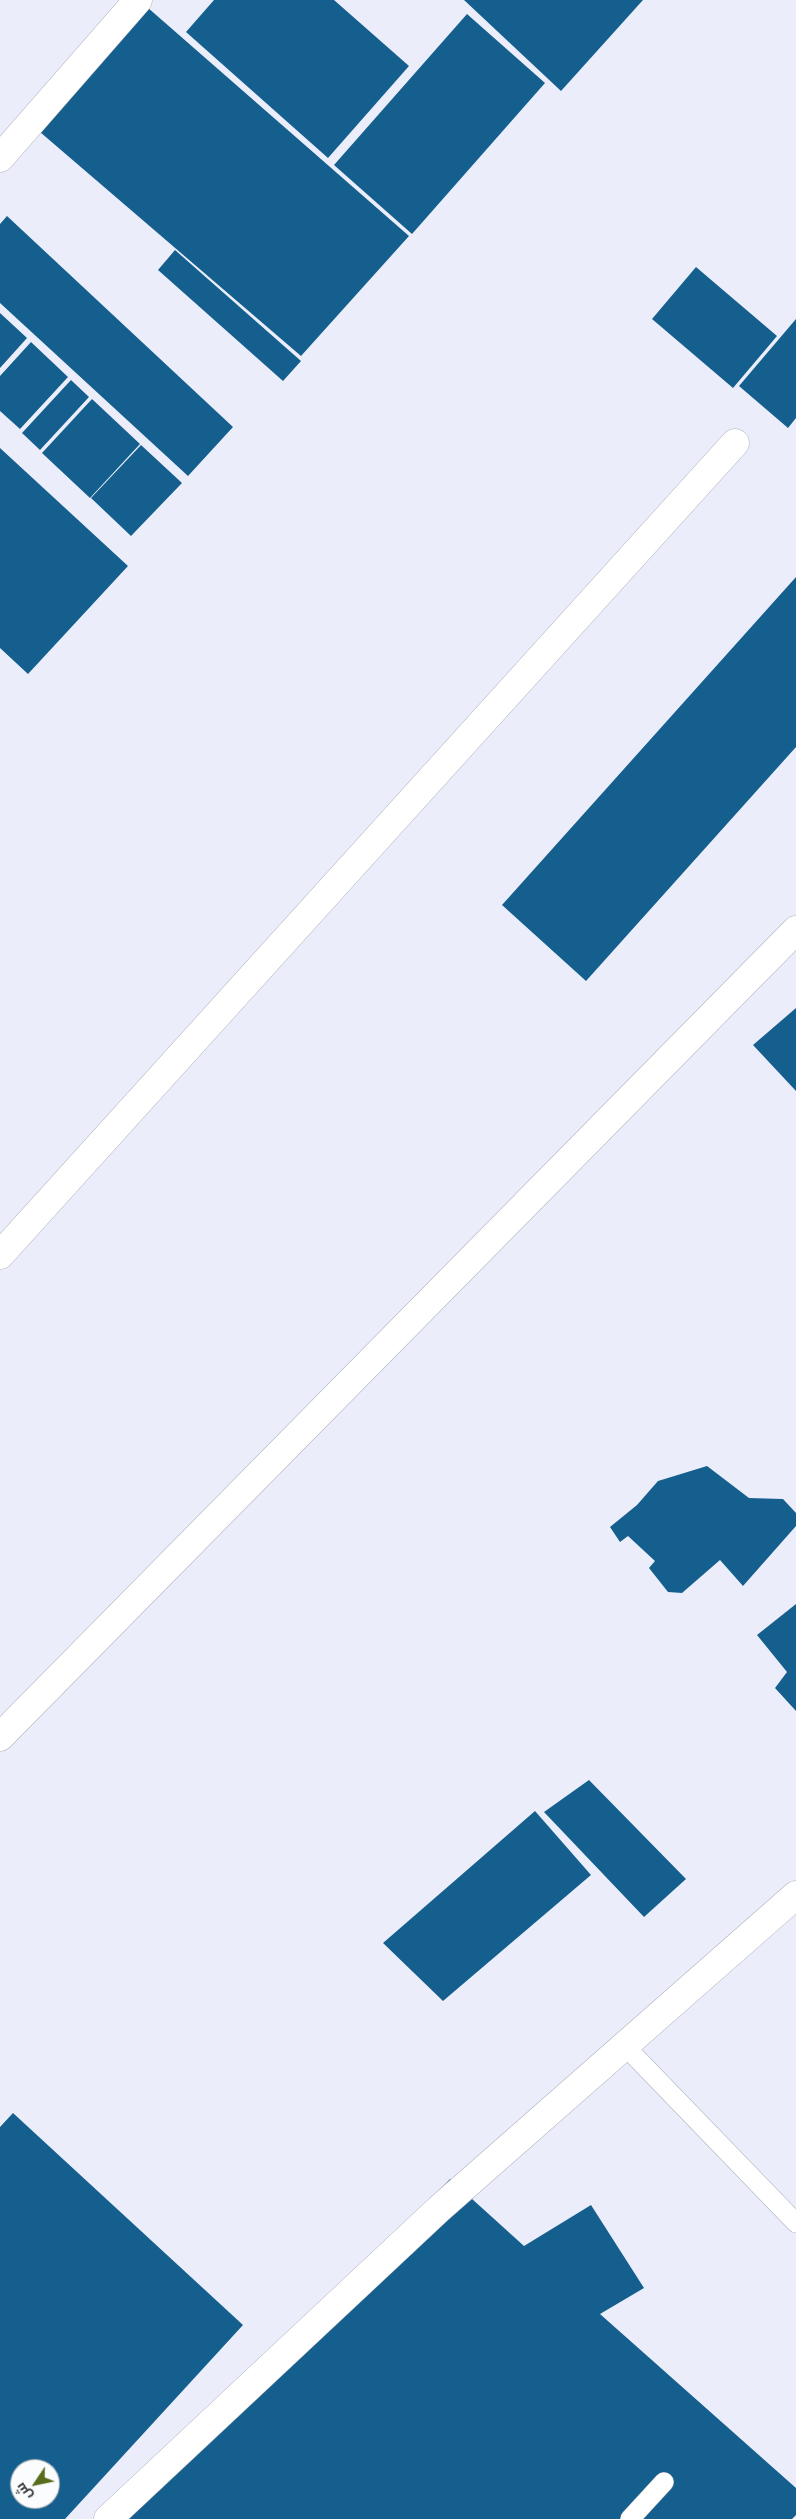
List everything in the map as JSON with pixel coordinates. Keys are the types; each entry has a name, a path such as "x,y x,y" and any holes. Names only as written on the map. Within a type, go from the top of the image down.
{"street":[{"path":"0,158 138,0"},
{"path":"0,1255 735,443"},
{"path":"0,1737 796,930"},
{"path":"108,2519 440,2208 796,1895"}],"lane":[{"path":"625,2046 796,2223"},
{"path":"630,2519 664,2482"}],"building":[{"path":"214,0 334,0 409,66 328,158 186,32"},
{"path":"464,0 643,0 561,91"},
{"path":"147,7 409,236 301,356 40,132"},
{"path":"467,14 545,83 412,234 334,165"},
{"path":"7,216 233,427 188,476 0,303 0,224"},
{"path":"175,250 301,361 283,381 158,270"},
{"path":"696,267 777,336 733,388 652,319"},
{"path":"0,313 27,338 0,368"},
{"path":"796,319 796,418 788,428 739,386"},
{"path":"31,342 68,377 20,429 0,411 0,376"},
{"path":"71,380 89,397 40,450 22,433"},
{"path":"92,399 140,444 90,498 42,453"},
{"path":"141,445 182,483 131,536 91,498"},
{"path":"0,448 128,566 28,674 0,648"},
{"path":"796,577 796,747 586,981 502,905"},
{"path":"796,1008 796,1091 753,1045"},
{"path":"707,1466 749,1498 783,1499 796,1513 796,1526 743,1586 720,1560 682,1593 668,1592 649,1568 655,1561 628,1536 620,1542 610,1527 637,1505 658,1481"},
{"path":"796,1604 796,1711 775,1688 787,1672 757,1635"},
{"path":"589,1780 686,1879 644,1917 544,1812"},
{"path":"535,1811 591,1875 443,2001 383,1943"},
{"path":"13,2113 243,2325 65,2519 0,2519 0,2127"},
{"path":"450,2179 524,2246 591,2205 644,2288 600,2314 796,2488 796,2515 792,2519 127,2519"}]}
